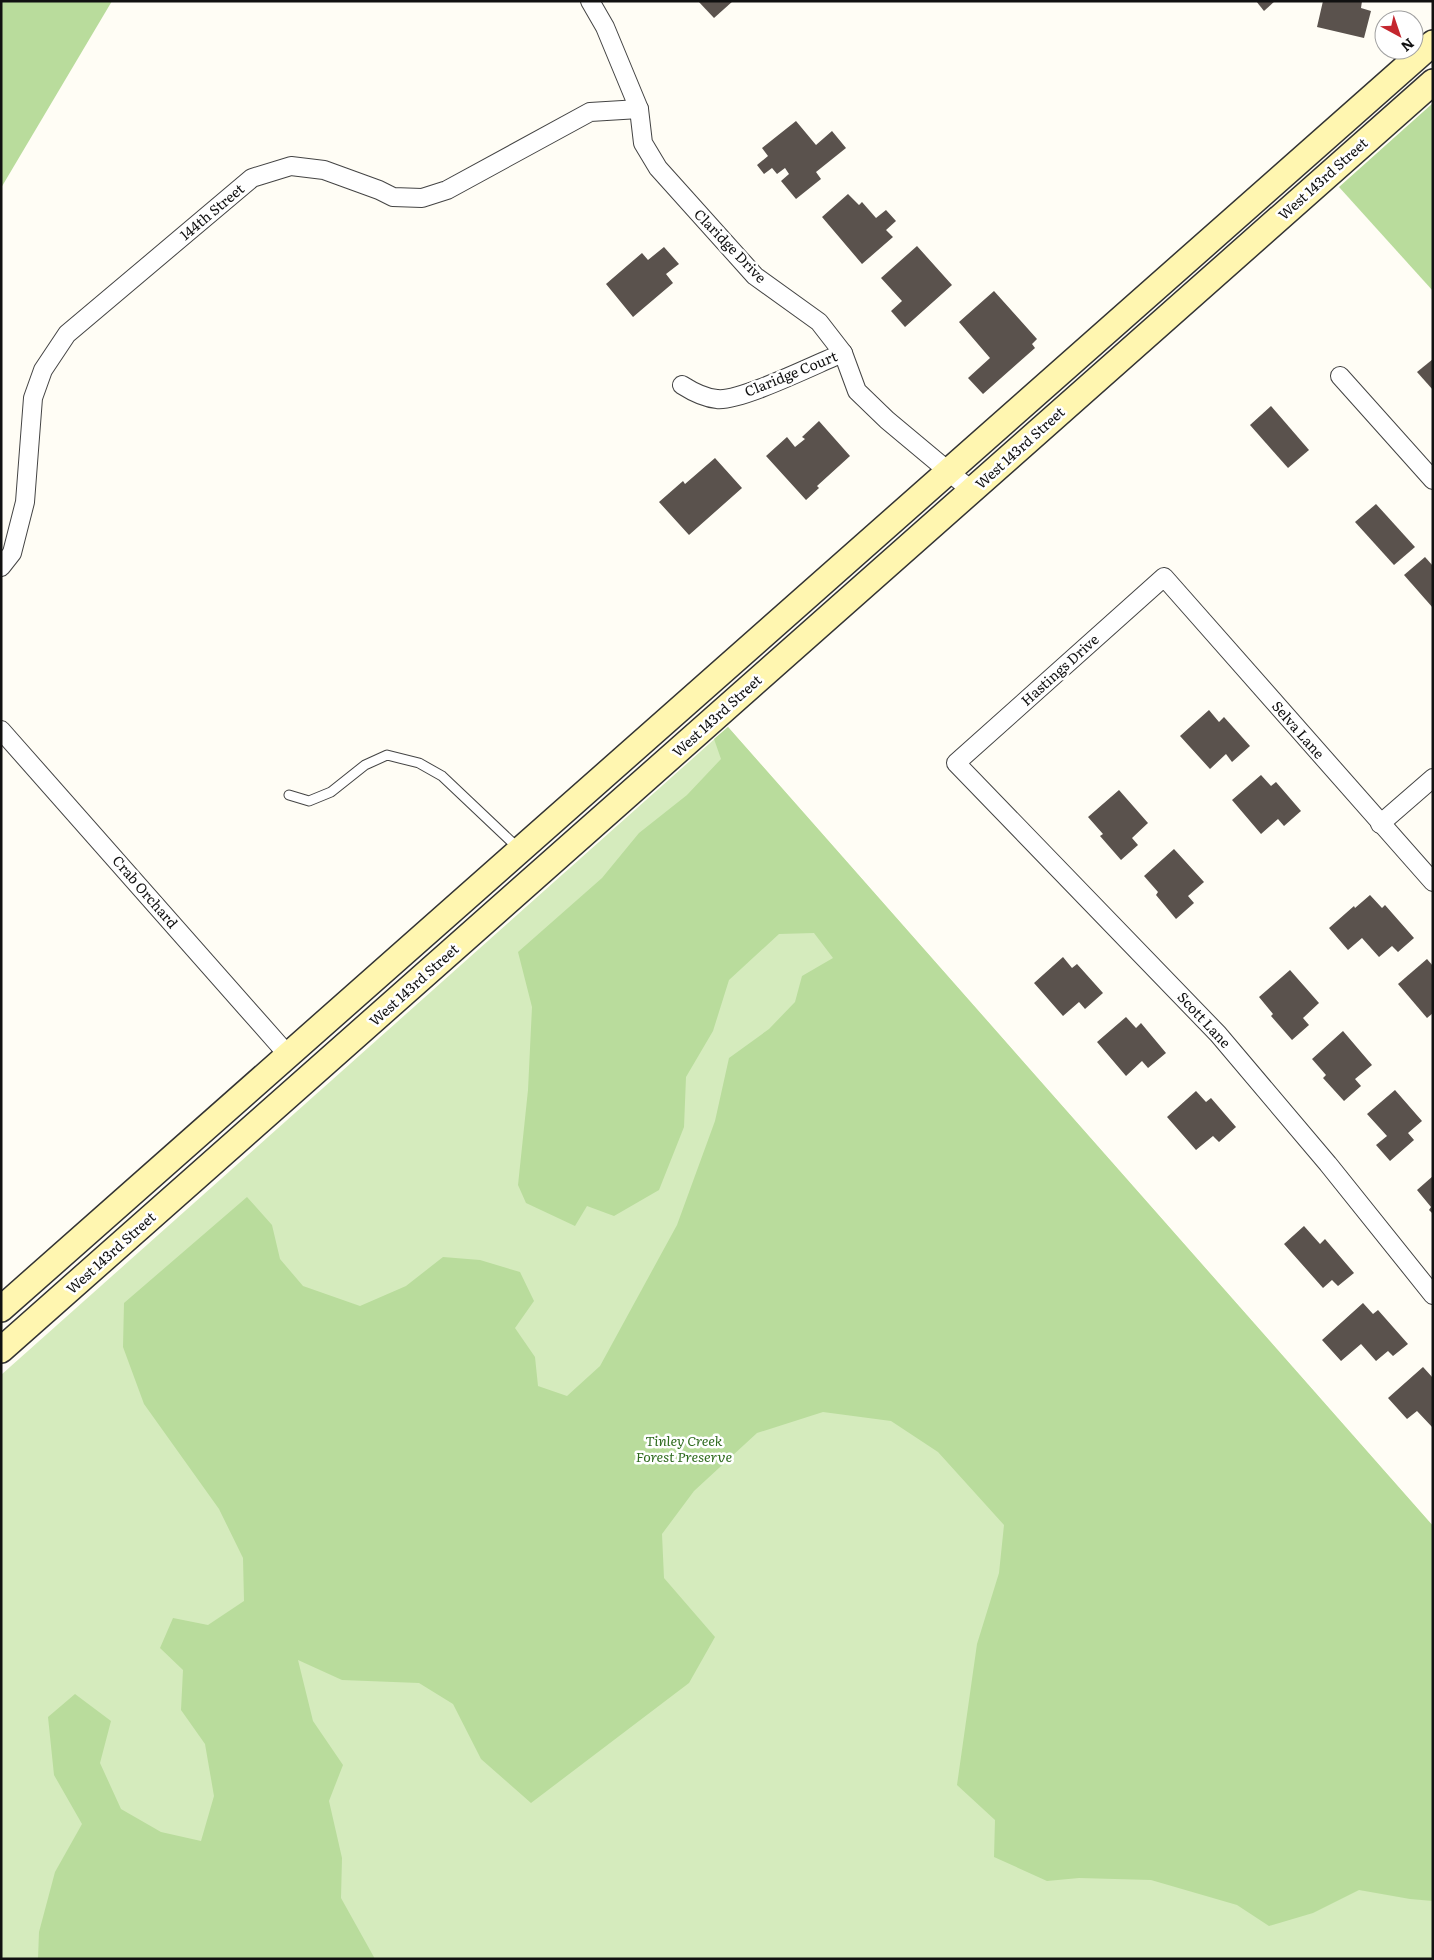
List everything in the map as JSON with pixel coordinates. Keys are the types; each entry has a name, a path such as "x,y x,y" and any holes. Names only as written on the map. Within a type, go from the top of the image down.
{"main road":[{"name":"West 143rd Street","path":"1,1309 1433,43"},
{"name":"West 143rd Street","path":"1,1350 1433,82"}],"street":[{"name":"Claridge Drive","path":"590,1 605,27 639,109 643,143 658,168 755,276 819,322 843,353 857,391 888,420 972,491"},
{"name":"144th Street","path":"1,567 12,553 25,502 33,398 43,370 67,334 252,178 290,166 324,170 393,197 422,198 447,190 590,112 639,109"},
{"name":"Claridge Court","path":"682,385 696,393 719,400 749,393 843,353"},
{"path":"1340,376 1433,480"},
{"name":"Hastings Drive","path":"956,763 1164,577"},
{"name":"Selva Lane","path":"1164,577 1433,882"},
{"name":"Crab Orchard","path":"1,730 288,1055"},
{"name":"Scott Lane","path":"956,763 1218,1034 1328,1164 1433,1295"},
{"path":"1380,824 1433,778"}],"lane":[{"path":"290,795 309,801 332,792 365,765 387,755 419,763 442,776 520,850"}],"green space":[{"path":"1,1 112,1 1,188"},
{"path":"1433,103 1433,291 1339,187"},
{"name":"Tinley Creek Forest Preserve","path":"728,727 1433,1526 1433,1959 1,1959 1,1375"},
{"name":"Tinley Creek Forest Preserve","path":"728,727 1433,1526 1433,1901 1359,1890 1313,1913 1269,1926 1237,1905 1151,1880 1079,1878 1047,1881 994,1857 995,1820 957,1785 977,1644 999,1573 1004,1525 938,1452 891,1421 823,1412 757,1433 694,1491 662,1534 664,1578 715,1637 689,1683 531,1803 481,1759 453,1704 419,1683 342,1680 298,1660 313,1721 343,1765 329,1801 342,1858 341,1898 375,1959 38,1959 39,1932 55,1872 82,1824 54,1775 48,1717 75,1694 111,1721 100,1763 121,1809 161,1832 201,1841 214,1796 205,1744 181,1710 183,1670 160,1648 173,1618 208,1625 244,1601 243,1558 219,1509 144,1404 123,1347 124,1303 247,1197 272,1225 280,1259 303,1286 360,1306 406,1286 443,1257 480,1260 520,1272 534,1301 515,1328 535,1357 538,1386 567,1396 600,1366 677,1225 715,1121 729,1058 769,1029 795,1002 802,976 833,958 814,933 779,934 729,980 713,1031 686,1077 684,1127 659,1190 614,1216 587,1206 575,1226 526,1203 518,1185 528,1090 532,1007 518,952 602,878 639,833 687,795 721,759 714,739"}],"building":[{"path":"698,1 733,1 714,18"},
{"path":"1256,1 1275,1 1264,11"},
{"path":"1323,1 1362,1 1361,8 1371,11 1364,38 1317,27"},
{"path":"796,121 816,145 832,131 846,148 816,172 821,179 796,199 781,181 789,174 785,168 777,174 772,168 764,174 757,165 768,156 762,148"},
{"path":"848,194 859,205 862,202 876,218 886,210 896,221 886,230 893,237 862,264 822,217"},
{"path":"917,246 952,285 905,327 891,311 902,301 881,278"},
{"path":"664,247 679,264 666,274 673,283 633,317 606,284 642,253 648,260"},
{"path":"994,291 1037,339 1032,344 1035,348 983,394 968,378 990,358 959,322"},
{"path":"1433,359 1433,390 1417,372"},
{"path":"1271,406 1309,450 1288,468 1250,425"},
{"path":"819,421 850,456 817,486 819,488 806,500 766,456 787,437 795,447 805,439 802,437"},
{"path":"715,458 742,488 689,535 659,502 683,481 685,484"},
{"path":"1376,504 1415,547 1394,565 1355,522"},
{"path":"1425,557 1433,566 1433,608 1404,575"},
{"path":"1209,710 1219,722 1224,717 1250,746 1232,762 1226,754 1210,769 1180,736"},
{"path":"1261,775 1271,786 1276,782 1301,811 1284,826 1278,819 1261,834 1232,800"},
{"path":"1119,790 1148,823 1132,838 1138,845 1121,860 1100,836 1103,834 1088,817"},
{"path":"1174,849 1204,882 1188,896 1194,903 1176,919 1156,895 1158,892 1144,876"},
{"path":"1370,895 1382,908 1385,905 1414,938 1398,952 1392,946 1379,957 1362,938 1348,950 1329,928"},
{"path":"1063,957 1072,968 1077,964 1103,993 1085,1009 1079,1002 1063,1016 1034,983"},
{"path":"1427,959 1433,966 1433,1013 1427,1018 1398,984"},
{"path":"1290,970 1319,1003 1303,1018 1309,1025 1292,1040 1271,1016 1273,1014 1259,997"},
{"path":"1126,1017 1136,1028 1141,1023 1166,1053 1148,1068 1142,1061 1126,1076 1097,1042"},
{"path":"1343,1031 1372,1065 1355,1079 1361,1086 1344,1101 1323,1078 1326,1075 1312,1059"},
{"path":"1395,1090 1422,1121 1408,1133 1414,1140 1390,1161 1376,1145 1387,1136 1367,1114"},
{"path":"1196,1091 1206,1102 1211,1098 1236,1127 1219,1142 1213,1136 1196,1150 1167,1117"},
{"path":"1433,1176 1433,1214 1429,1210 1431,1207 1417,1190"},
{"path":"1304,1226 1320,1244 1325,1239 1354,1273 1338,1286 1332,1280 1323,1288 1284,1244"},
{"path":"1363,1303 1373,1314 1378,1310 1408,1344 1393,1356 1388,1351 1376,1361 1361,1344 1341,1361 1322,1340"},
{"path":"1423,1367 1433,1378 1433,1428 1417,1411 1407,1419 1388,1398"}]}
